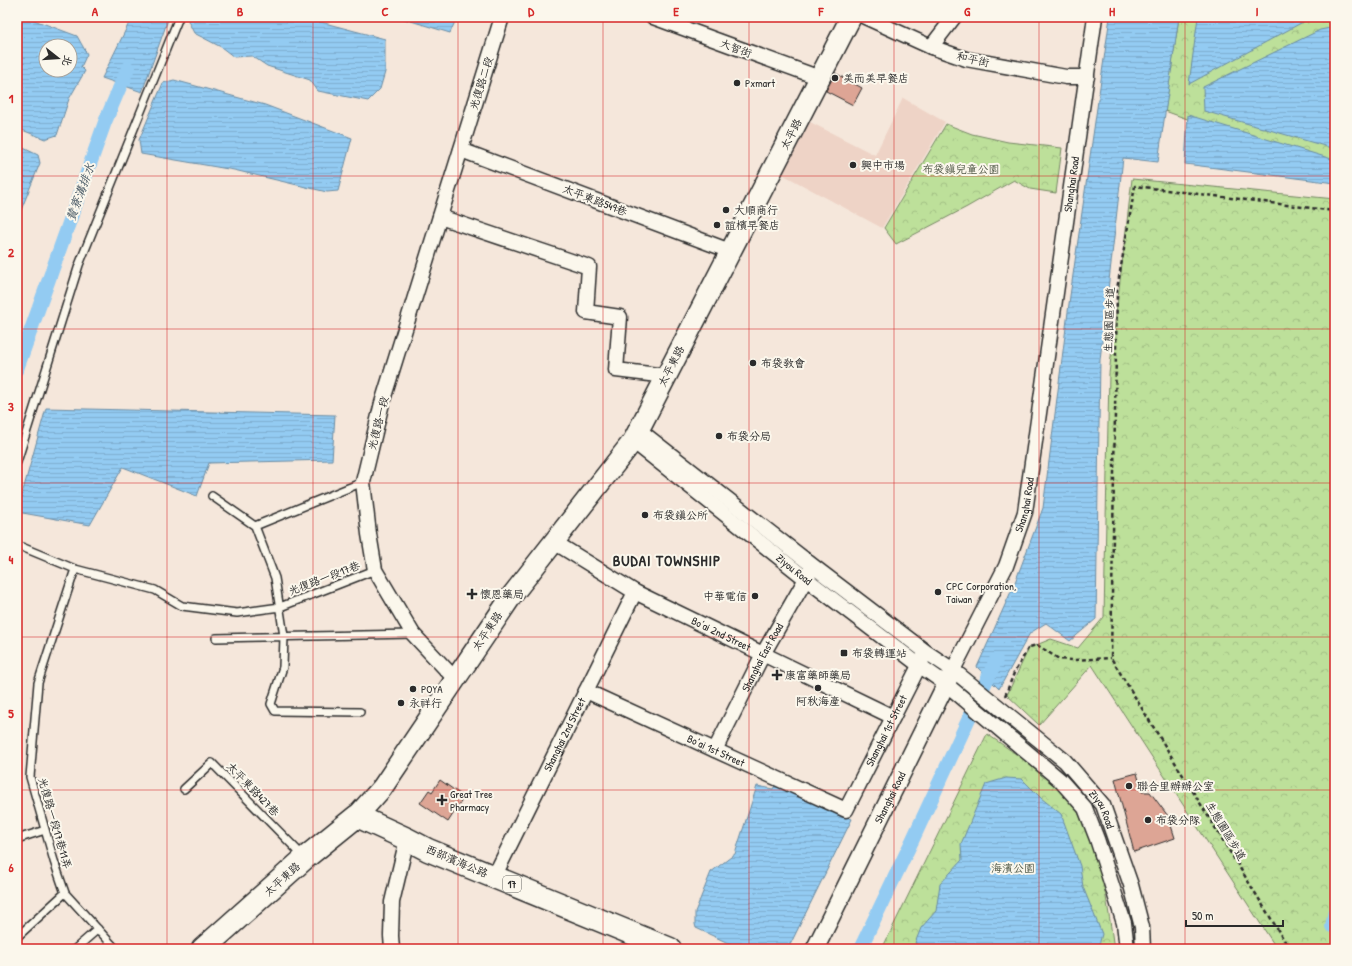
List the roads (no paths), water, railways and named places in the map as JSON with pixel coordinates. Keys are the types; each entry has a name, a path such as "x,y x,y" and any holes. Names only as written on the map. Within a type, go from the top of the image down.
{"main road":[{"name":"太平路","path":"730,251 851,17"},
{"name":"太平東路","path":"203,949 305,858 357,816 382,788 513,594 636,436 730,251"},
{"name":"西部濱海公路","path":"357,816 428,850 670,949"}],"street":[{"name":"光復路二段","path":"460,150 502,17"},
{"name":"大智街","path":"653,17 820,78"},
{"name":"和平街","path":"865,17 931,47 966,59 1066,77 1087,77"},
{"path":"931,47 954,17"},
{"name":"Shanghai Road","path":"815,949 956,682 1006,566 1025,512 1096,17"},
{"name":"光復路一段","path":"455,679 413,634 375,570 369,534 364,482 382,404 460,150"},
{"name":"太平東路549巷","path":"460,150 730,251"},
{"path":"440,217 589,267 586,312 620,317 616,370 666,376"},
{"name":"Ziyou Road","path":"636,436 809,572 919,665 956,682 1000,708 1065,761 1103,805 1131,885 1142,927 1143,949"},
{"name":"Bo’ai 2nd Street","path":"554,542 635,592 763,654 896,712"},
{"name":"Ziyou Road","path":"809,572 926,652 956,682 991,721 1060,780 1085,808 1097,839 1124,923 1127,949"},
{"name":"Shanghai East Road","path":"715,750 763,654 809,572"},
{"name":"Shanghai 2nd Street","path":"494,877 635,592"},
{"name":"Shanghai 1st Street","path":"846,810 926,652"},
{"name":"Bo’ai 1st Street","path":"586,691 846,810"},
{"path":"392,949 392,902 407,839"}],"lane":[{"path":"17,462 79,265 179,17"},
{"path":"255,526 364,482"},
{"path":"212,496 255,526 275,578 284,636 283,667 271,704 275,711 360,712"},
{"name":"光復路一段17巷","path":"17,545 75,569 155,590 182,606 237,613 280,607 375,570"},
{"name":"光復路一段17巷11弄","path":"75,569 38,683 30,777 65,893 116,949"},
{"path":"216,638 413,634"},
{"name":"太平東路427巷","path":"184,789 212,763 305,858"},
{"path":"17,839 45,830"},
{"path":"17,937 65,893"},
{"path":"75,949 98,929"}],"water":[{"path":"17,17 26,17 77,36 87,54 81,67 85,71 69,99 57,135 45,139 17,128"},
{"path":"132,17 169,17 142,92 102,78"},
{"path":"190,17 314,17 317,21 385,39 385,72 380,89 368,101 318,91 310,80 267,66 252,56 234,57 221,47 194,33 188,21"},
{"path":"398,17 457,17 450,33"},
{"path":"1110,17 1179,17 1158,162 1123,158 1100,360 1096,619 1070,641 1046,623 1030,633 999,689 977,667 1014,585 1043,508 1070,296"},
{"path":"1198,17 1312,17 1189,84"},
{"path":"1335,27 1335,149 1204,111 1203,87 1320,30"},
{"path":"174,80 265,105 352,138 338,191 327,192 234,170 141,154 139,140 163,83"},
{"path":"1188,115 1335,160 1335,183 1185,164"},
{"path":"17,145 38,155 40,163 17,220"},
{"path":"46,408 335,415 332,460 209,463 197,496 123,467 90,525 17,512"},
{"name":"海濱公園","path":"1006,778 1022,779 1041,798 1061,814 1080,866 1083,887 1102,934 1098,949 923,949 915,943 921,928 936,911 940,884 962,860 961,844 986,784"},
{"path":"777,782 852,819 788,949 741,949 696,928 695,912 711,872 735,854 757,786 773,789"}],"waterway":[{"name":"贊寮溝排水","path":"17,369 105,122 128,68"},
{"path":"860,949 996,660"},
{"path":"1332,926 1335,911"}],"place":[{"name":"美而美早餐店","path":"835,78"},
{"name":"Pxmart","path":"737,83"},
{"name":"興中市場","path":"853,165"},
{"name":"大順商行","path":"726,210"},
{"name":"誼檳早餐店","path":"717,225"},
{"name":"布袋教會","path":"753,363"},
{"name":"布袋分局","path":"719,436"},
{"name":"布袋鎮公所","path":"645,515"},
{"name":"CPC Corporation, Taiwan","path":"938,592"},
{"name":"懷恩藥局","path":"472,594"},
{"name":"中華電信","path":"755,596"},
{"name":"布袋轉運站","path":"844,653"},
{"name":"康富藥師藥局","path":"777,675"},
{"name":"阿秋海產","path":"818,688"},
{"name":"POYA","path":"413,689"},
{"name":"永祥行","path":"401,703"},
{"name":"聯合里辦辦公室","path":"1129,786"},
{"name":"Great Tree Pharmacy","path":"442,800"},
{"name":"布袋分隊","path":"1148,820"}],"district":[{"name":"BUDAI TOWNSHIP","path":"667,560"}],"park label":[{"name":"布袋鎮兒童公園","path":"961,169"}]}
